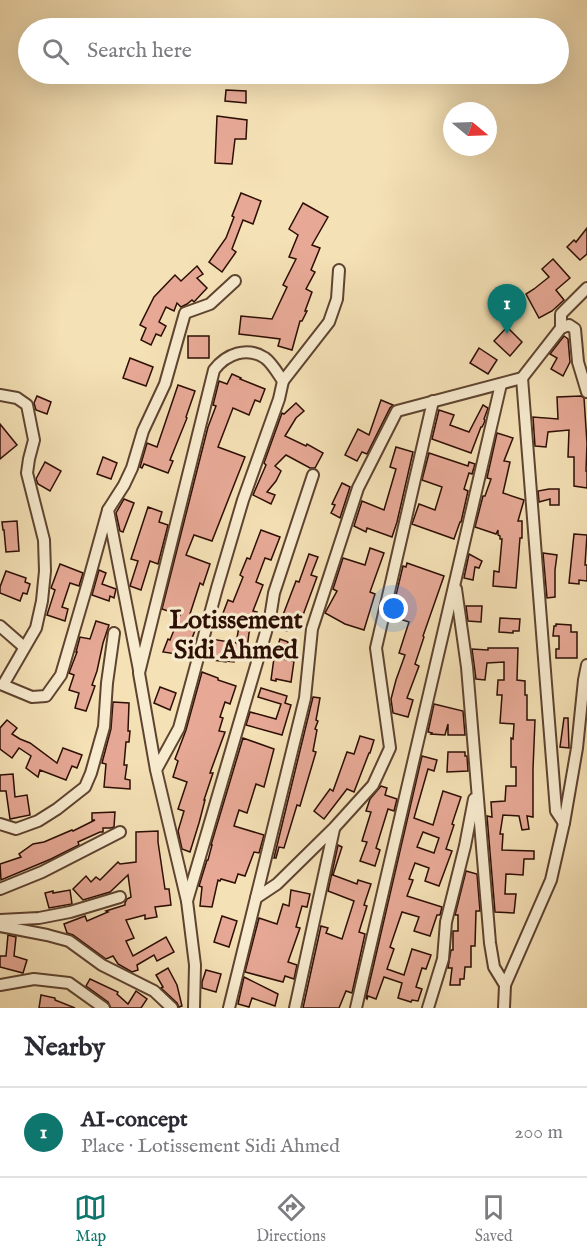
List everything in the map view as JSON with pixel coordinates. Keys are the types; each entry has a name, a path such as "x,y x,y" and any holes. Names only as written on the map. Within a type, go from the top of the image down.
{"street":[{"path":"156,770 179,728 240,511 279,399 283,381 328,322 337,299 339,270"},
{"path":"0,395 17,398 27,405 34,440 28,459 27,473 44,540 45,572 36,628 2,687 32,697 46,696 61,675 108,510 132,468 143,431 165,384 185,313 210,304 235,281"},
{"path":"561,328 561,314 587,288"},
{"path":"230,1008 305,698 312,629 358,488 397,411 522,378 561,328 569,325 575,329 578,362 587,392"},
{"path":"139,674 214,370 220,362 232,354 249,352 265,358 283,381"},
{"path":"522,378 556,811 564,823"},
{"path":"356,1008 501,384"},
{"path":"256,898 277,884 334,828 373,785 390,748 376,648 433,401"},
{"path":"187,901 270,618 274,593 313,475"},
{"path":"108,510 156,770 187,901 195,964 194,1008"},
{"path":"455,583 467,667 490,943 494,967 505,985"},
{"path":"0,626 24,647"},
{"path":"0,824 16,829 38,821 85,788 104,728 106,683 114,633"},
{"path":"504,1008 505,985 551,880 578,748 587,665"},
{"path":"428,1008 443,959 446,922 477,787"},
{"path":"295,1008 334,828"},
{"path":"0,889 42,872 120,832"},
{"path":"0,920 39,918 70,912 120,897"},
{"path":"0,926 69,941 102,965 154,992 172,1008"},
{"path":"0,985 34,979 69,983 104,1008"}],"building":[{"path":"226,90 246,91 246,103 225,101"},
{"path":"217,116 247,120 246,139 235,139 232,164 215,163"},
{"path":"241,193 261,201 253,224 243,220 232,249 236,252 222,272 209,262 226,238"},
{"path":"303,203 328,217 312,245 320,248 311,270 315,272 306,289 312,292 305,311 307,311 300,321 292,350 278,346 280,339 239,334 241,316 272,319 287,287 283,285 296,259 289,257 298,235 289,229"},
{"path":"587,228 587,254 580,260 567,247 574,240 576,242"},
{"path":"553,259 570,278 556,290 564,300 552,311 539,318 526,294 549,277 542,269"},
{"path":"197,266 203,274 197,278 207,288 194,302 192,300 181,307 177,303 174,311 166,307 159,322 166,326 161,336 156,334 151,345 141,340 146,328 140,325 154,297 175,275 181,281"},
{"path":"507,327 522,342 510,356 494,341"},
{"path":"188,336 209,336 209,358 188,358"},
{"path":"564,336 568,339 570,362 563,376 551,369 557,358 550,354"},
{"path":"479,348 497,360 488,374 470,363"},
{"path":"130,358 153,367 146,386 123,378"},
{"path":"232,374 265,389 260,402 255,400 249,415 233,408 218,447 245,457 212,541 194,535 186,555 210,564 203,585 200,583 189,617 199,620 189,646 186,644 183,655 163,652 180,615 162,609 208,427 216,406 213,405 219,381 227,384"},
{"path":"178,385 195,391 170,460 173,461 168,473 144,464 142,468 140,467 147,443 157,447"},
{"path":"37,396 51,402 47,414 36,410 34,403"},
{"path":"581,396 584,398 587,443 587,488 574,486 574,457 568,457 569,430 548,432 546,447 535,446 533,417 558,419 557,397"},
{"path":"381,400 393,405 367,454 362,452 357,461 345,455 358,429 369,435"},
{"path":"296,403 304,411 296,418 285,436 323,453 315,468 310,468 286,455 275,466 281,471 267,492 275,495 271,504 253,495 266,465 264,463 282,413 284,414"},
{"path":"483,405 488,408 485,420 471,453 432,439 439,410 454,415 450,425 469,432"},
{"path":"0,424 17,445 0,459"},
{"path":"497,433 513,438 504,461 510,462 503,493 524,500 518,521 522,521 522,538 520,538 516,588 493,586 494,571 499,572 502,539 498,535 498,530 496,534 475,527 483,496 485,496 491,479 487,478"},
{"path":"396,447 413,452 392,537 367,528 366,532 354,526 362,501 384,510 396,469 390,467"},
{"path":"429,453 468,466 469,462 475,464 472,474 469,473 464,489 468,491 461,522 454,539 412,524 419,504 435,510 442,487 422,480"},
{"path":"103,457 117,463 111,479 97,474"},
{"path":"45,462 61,471 50,491 38,484 36,479"},
{"path":"342,483 350,487 340,518 331,513 335,505 332,504"},
{"path":"559,489 559,505 550,505 550,499 539,502 538,491"},
{"path":"124,499 134,503 123,532 120,531 116,513"},
{"path":"148,507 162,512 159,522 168,525 158,564 150,561 141,590 130,586 138,561 131,559"},
{"path":"17,521 19,551 6,552 2,522"},
{"path":"261,530 280,537 271,560 265,558 256,582 263,585 253,611 257,612 249,633 246,657 236,655 234,662 205,659 211,639 236,643 239,627 220,621 228,600 233,602 243,577 240,575 247,558 250,559"},
{"path":"574,534 587,535 585,565 587,565 587,581 579,580 579,584 569,583"},
{"path":"370,548 384,553 370,592 375,594 364,630 345,624 325,613 337,591 333,589 343,558 365,565"},
{"path":"543,553 557,555 555,597 547,598"},
{"path":"309,554 318,557 311,575 317,577 303,615 300,614 296,625 290,623 287,631 278,628 296,581 299,582"},
{"path":"469,554 482,561 479,568 475,567 473,580 464,578"},
{"path":"407,563 444,576 415,664 419,666 407,698 413,700 408,717 393,713 391,699 405,655 399,653 409,622 391,616 403,566 406,567"},
{"path":"60,564 83,573 79,586 70,583 62,607 68,609 65,621 47,615 55,590 51,588"},
{"path":"99,570 106,573 102,584 116,589 114,598 110,596 109,601 92,595"},
{"path":"6,571 26,578 25,582 30,584 27,594 23,593 20,601 0,593"},
{"path":"466,606 482,606 481,622 468,621"},
{"path":"500,618 520,619 519,631 499,632"},
{"path":"96,621 109,625 92,685 95,686 86,711 75,708 79,693 69,690 74,675 69,673 80,637 90,639"},
{"path":"556,624 571,625 571,632 577,632 577,658 556,658 559,636 553,636"},
{"path":"280,639 288,642 282,659 294,661 291,682 271,680"},
{"path":"488,648 518,648 517,680 525,681 527,720 535,720 533,817 527,816 529,829 522,830 519,816 503,815 500,834 503,834 502,850 534,851 534,859 524,859 523,875 506,874 505,894 516,894 514,913 495,912 487,816 492,817 491,802 505,801 506,786 516,786 516,767 511,767 511,738 513,739 514,724 500,723 502,695 497,695 498,680 504,680 504,662 487,663 485,680 476,679 472,649 488,650"},
{"path":"202,672 236,686 230,704 225,702 220,717 223,718 219,731 225,732 210,773 213,773 190,852 182,849 178,831 184,811 178,809 187,782 173,777 178,761 175,759 186,730"},
{"path":"160,687 176,693 170,710 154,703"},
{"path":"261,688 287,696 285,703 291,705 282,735 246,725 250,712 276,719 281,704 258,697"},
{"path":"313,697 320,698 313,751 316,752 300,806 297,805 284,848 279,847 276,858 274,858"},
{"path":"113,702 129,703 128,731 130,731 129,742 126,742 124,765 127,765 125,779 130,780 130,789 104,787 106,764 102,763 111,729"},
{"path":"434,704 463,711 465,735 448,735 448,724 445,735 428,732"},
{"path":"564,718 568,718 569,748 560,747"},
{"path":"7,720 17,728 12,734 30,743 57,763 63,748 82,755 77,768 72,766 66,780 40,770 38,777 26,768 31,756 19,748 12,758 0,749 0,728"},
{"path":"360,736 374,740 354,792 347,789 324,819 314,811 330,789 333,791 347,752 354,754"},
{"path":"243,738 274,749 264,787 256,784 247,813 239,810 234,826 264,835 259,853 254,852 245,876 238,874 235,883 218,880 212,907 200,906 202,887 199,886"},
{"path":"448,752 465,752 468,771 447,772"},
{"path":"422,756 437,760 434,771 428,769 414,818 433,825 443,791 461,797 446,849 452,851 439,886 425,881 429,868 415,863 409,879 413,880 407,896 442,907 440,915 437,915 430,936 414,931 419,917 402,912 390,947 394,949 387,969 404,975 412,949 431,955 426,969 422,968 416,987 422,989 418,1001 412,1000 411,1002 398,998 402,983 384,977 376,999 368,996 366,998","holes":["423,832 439,838 434,853 417,847"]},
{"path":"13,774 15,797 27,795 30,815 10,819 6,791 0,791 0,775"},
{"path":"381,786 387,788 385,795 397,799 394,811 388,809 376,848 380,850 375,866 360,861 367,842 362,841 371,812 366,811 370,799"},
{"path":"115,812 114,827 103,828 103,832 78,842 79,845 1,880 0,864 21,857 19,854 33,844 73,831 95,820 92,820 92,813"},
{"path":"158,831 165,889 169,889 171,905 155,907 157,917 145,919 145,915 126,920 134,938 126,941 133,956 166,937 174,952 157,961 154,955 137,965 138,970 132,972 118,964 113,956 106,959 67,933 64,924 85,916 87,921 108,912 106,911 125,905 127,899 131,897 128,875 110,892 83,900 73,889 86,876 91,882 96,877 100,880 118,862 120,864 136,862 136,832"},
{"path":"338,845 342,847 333,875 357,884 358,880 371,884 359,932 365,934 352,993 346,991 339,1008 303,1008 321,926 328,928 326,933 342,939 354,901 328,891"},
{"path":"466,871 477,874 480,911 476,911 475,946 471,946 471,967 465,967 464,979 460,979 460,985 450,985 452,968 448,968 451,950 453,950 453,931 458,931 458,915 455,915"},
{"path":"70,890 72,904 49,908 45,893"},
{"path":"291,890 310,894 307,907 302,906 296,927 300,928 288,962 297,965 294,979 285,976 283,982 245,972 259,918 277,924 283,904 289,906"},
{"path":"222,916 237,921 229,947 214,942"},
{"path":"8,935 16,937 14,956 27,960 23,973 0,967 0,956 6,956"},
{"path":"168,968 177,985 182,1006 179,1007 161,988 163,987 156,975"},
{"path":"206,970 221,974 216,992 202,988"},
{"path":"244,977 278,994 275,1006 252,998 249,1007 238,1004"},
{"path":"90,979 118,992 117,994 128,1004 136,991 147,999 141,1008 111,1008 108,1002 86,986"},
{"path":"41,995 55,998 75,1008 39,1008"}],"place":[{"name":"AI-concept","path":"507,334"}],"district":[{"name":"Lotissement Sidi Ahmed","path":"236,634"}]}
